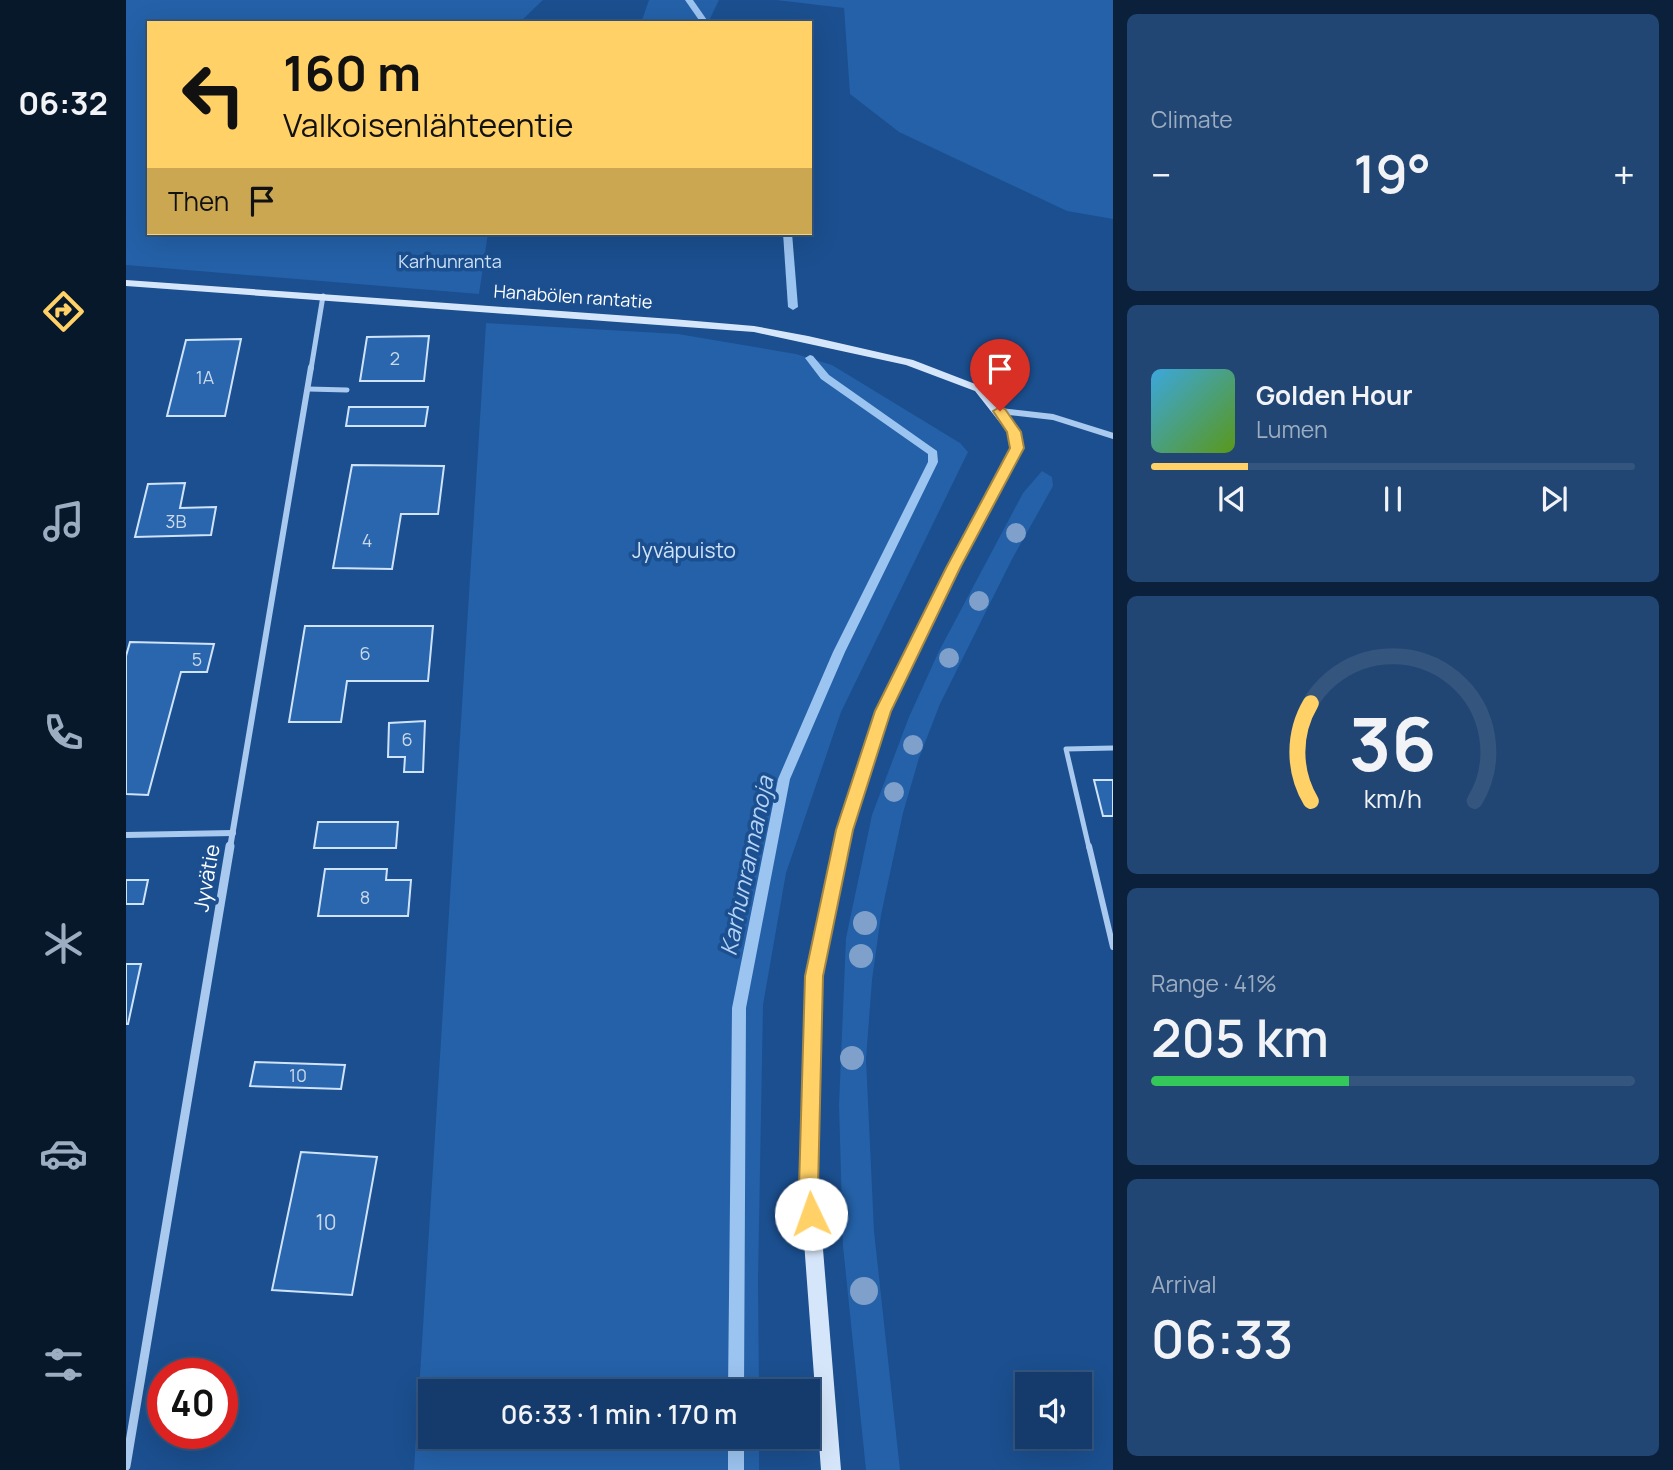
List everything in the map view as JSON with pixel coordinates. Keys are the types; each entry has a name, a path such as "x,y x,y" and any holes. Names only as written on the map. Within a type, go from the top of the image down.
{"street":[{"name":"Hanabölen rantatie","path":"126,283 754,329 909,362 979,389 1000,411 1014,432 1017,448 953,568 883,711 844,830 814,976 808,1188 831,1470"},
{"name":"Jyvätie","path":"126,1466 323,296"},
{"path":"1000,411 1053,417 1113,436"},
{"path":"126,835 233,833"}],"lane":[{"path":"307,389 347,390"},
{"path":"1113,748 1066,749 1113,945"}],"green space":[{"name":"Karhunranta","path":"126,0 543,0 521,21 147,21 147,235 488,235 479,294 126,265"},
{"path":"649,0 719,0 709,21 642,21"},
{"path":"776,0 1113,0 1113,219 1067,211 899,132 850,94 844,8"},
{"name":"Jyväpuisto","path":"486,323 678,334 796,354 832,365 960,443 968,452 841,712 786,873 763,1005 759,1379 420,1379"},
{"path":"1042,471 1052,477 1053,486 1011,561 940,704 919,758 903,813 881,915 872,980 866,1059 874,1231 900,1470 866,1470 843,1246 839,1105 846,938 872,815 909,717 939,651 1023,493"},
{"name":"Jyväpuisto","path":"418,1406 418,1449 759,1449 759,1470 414,1470"}],"building":[{"path":"429,336 424,381 360,381 367,337"},
{"path":"241,339 225,416 167,416 186,340"},
{"path":"349,407 428,407 425,426 346,426"},
{"path":"352,465 444,466 438,514 401,514 392,569 333,568"},
{"path":"185,483 180,508 216,507 211,535 135,537 148,484"},
{"path":"305,626 433,626 428,681 347,681 341,722 289,722"},
{"path":"130,642 214,644 207,672 181,672 148,795 126,794 126,656"},
{"path":"425,721 423,772 404,772 405,757 388,757 389,723"},
{"path":"1094,780 1113,780 1113,816 1103,816"},
{"path":"318,822 398,822 396,848 314,848"},
{"path":"325,869 387,869 386,880 411,880 408,916 318,916"},
{"path":"126,880 148,880 143,904 126,904"},
{"path":"126,964 141,964 128,1024 126,1024"},
{"path":"255,1062 345,1065 341,1089 250,1086"},
{"path":"301,1152 377,1157 352,1295 272,1290"}],"waterway":[{"name":"Karhunrannanoja","path":"689,0 704,21"},
{"name":"Karhunrannanoja","path":"787,235 793,307"},
{"name":"Karhunrannanoja","path":"736,1379 739,1008 784,779 839,652 933,462 933,453 825,377 810,358"},
{"name":"Karhunrannanoja","path":"736,1449 736,1470"}],"route":[{"path":"811,1214 808,1188 814,976 844,830 883,711 953,568 1017,448 1014,432 1000,411"}]}
